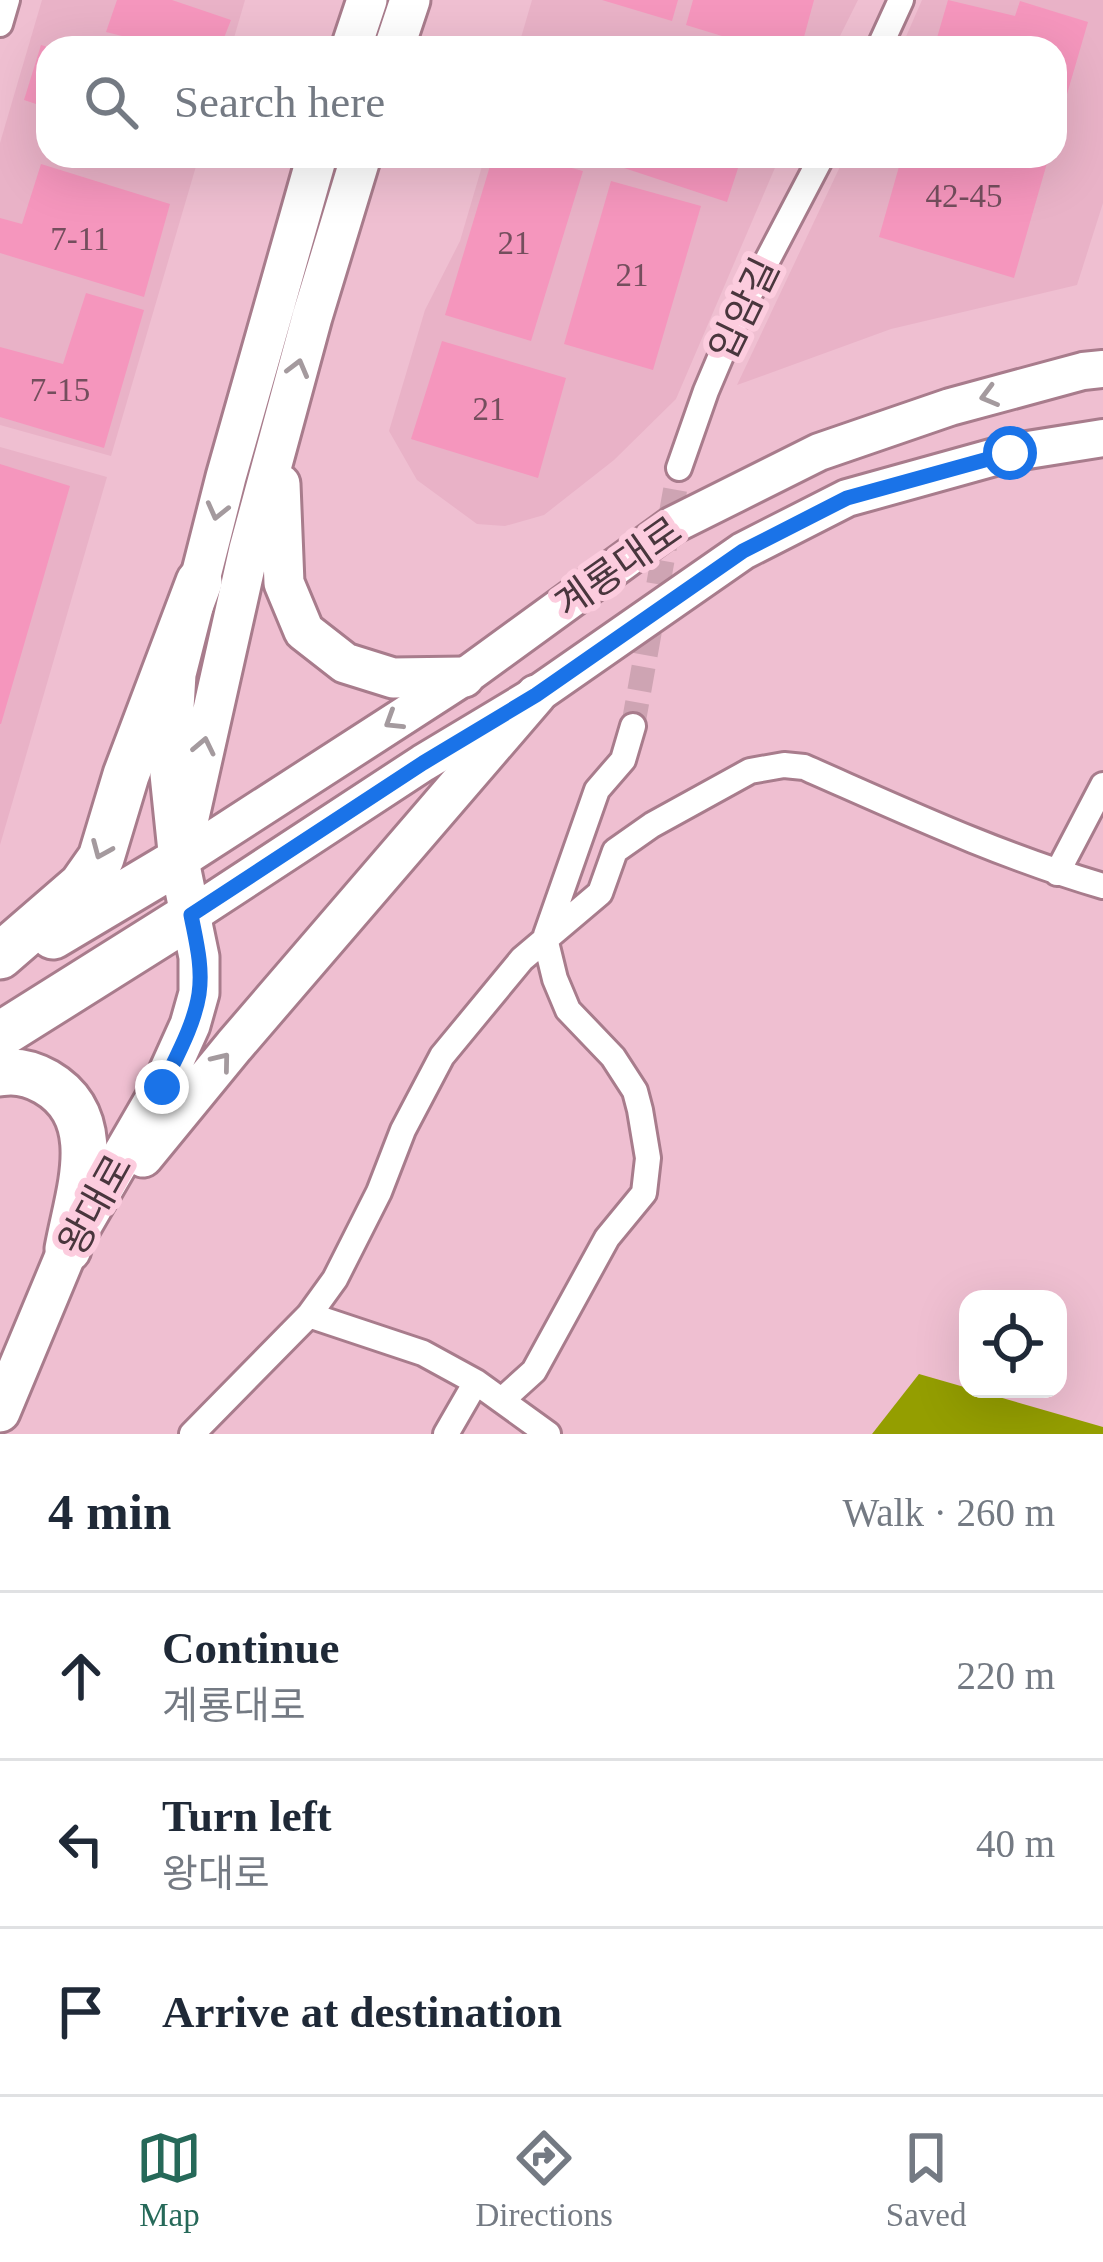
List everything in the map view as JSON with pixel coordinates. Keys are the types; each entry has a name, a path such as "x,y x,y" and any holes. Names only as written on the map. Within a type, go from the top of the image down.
{"highway":[{"path":"0,956 82,885 100,857 199,583"},
{"path":"0,968 179,861"},
{"path":"0,1035 191,915"},
{"path":"0,1073 36,1076 54,1086 84,1127 85,1153 68,1249"}],"main road":[{"path":"355,36 367,0"},
{"path":"398,36 410,0"},
{"name":"왕대로","path":"0,1412 68,1249 162,1087 199,993 199,957 179,861 170,774 176,674 314,168"},
{"path":"179,861 223,661 280,438 357,168"},
{"name":"계룡대로","path":"179,861 464,676 674,525 820,452 950,407 1103,369"},
{"path":"280,438 284,583 304,631 345,663 392,678 464,676"},
{"name":"계룡대로","path":"191,915 536,695 743,551 847,498 1010,453 1103,438"},
{"path":"68,1249 234,1046 536,695"}],"street":[{"path":"0,24 7,0"},
{"path":"885,36 902,0"},
{"name":"입암길","path":"679,468 737,318 816,168"},
{"path":"502,1400 534,1371 607,1238 644,1193 648,1158 634,1091 613,1057 568,1010 545,938 597,790 623,760 633,726"},
{"path":"192,1434 309,1315 335,1279 442,1056 497,987 600,892 616,851 652,825 750,771 804,767 947,830 1103,886"},
{"path":"1057,873 1103,785"},
{"path":"309,1315 423,1353 476,1382 548,1434"},
{"path":"446,1434 476,1382"}],"shaded area":[{"path":"42,0 245,0 234,36 36,36 36,168 195,168 111,456 0,425 0,143"},
{"path":"532,0 858,0 840,36 522,36"},
{"path":"922,0 1103,0 1103,203 1077,285 891,329 737,385 839,168 1067,168 1067,36 906,36"},
{"path":"481,168 775,168 676,399 614,460 544,515 505,526 477,524 417,480 389,431 425,310 460,241"},
{"path":"0,447 107,477 0,845"},
{"path":"919,1374 959,1386 959,1398 1002,1398 1103,1427 1103,1434 872,1434"}],"building":[{"path":"117,0 172,0 231,20 225,36 106,32"},
{"path":"602,0 678,0 672,21"},
{"path":"693,0 814,0 804,36 722,36 686,25"},
{"path":"948,0 1015,16 1020,1 1088,22 1067,94 1067,36 938,36"},
{"path":"36,61 36,104 24,100"},
{"path":"40,168 54,168 170,204 144,297 0,253 0,218 22,224"},
{"path":"489,168 583,171 531,341 445,315"},
{"path":"624,168 738,168 727,202"},
{"path":"899,168 1046,168 1014,278 879,237"},
{"path":"611,181 701,206 653,370 564,344"},
{"path":"86,293 144,310 104,448 0,417 0,347 63,364"},
{"path":"442,341 566,378 538,478 411,439"},
{"path":"0,464 70,486 1,724 0,724"}],"tunnel":[{"path":"633,726 679,468"}],"route":[{"path":"162,1087 199,993 199,957 191,915 536,695 743,551 847,498 1010,453"}]}
